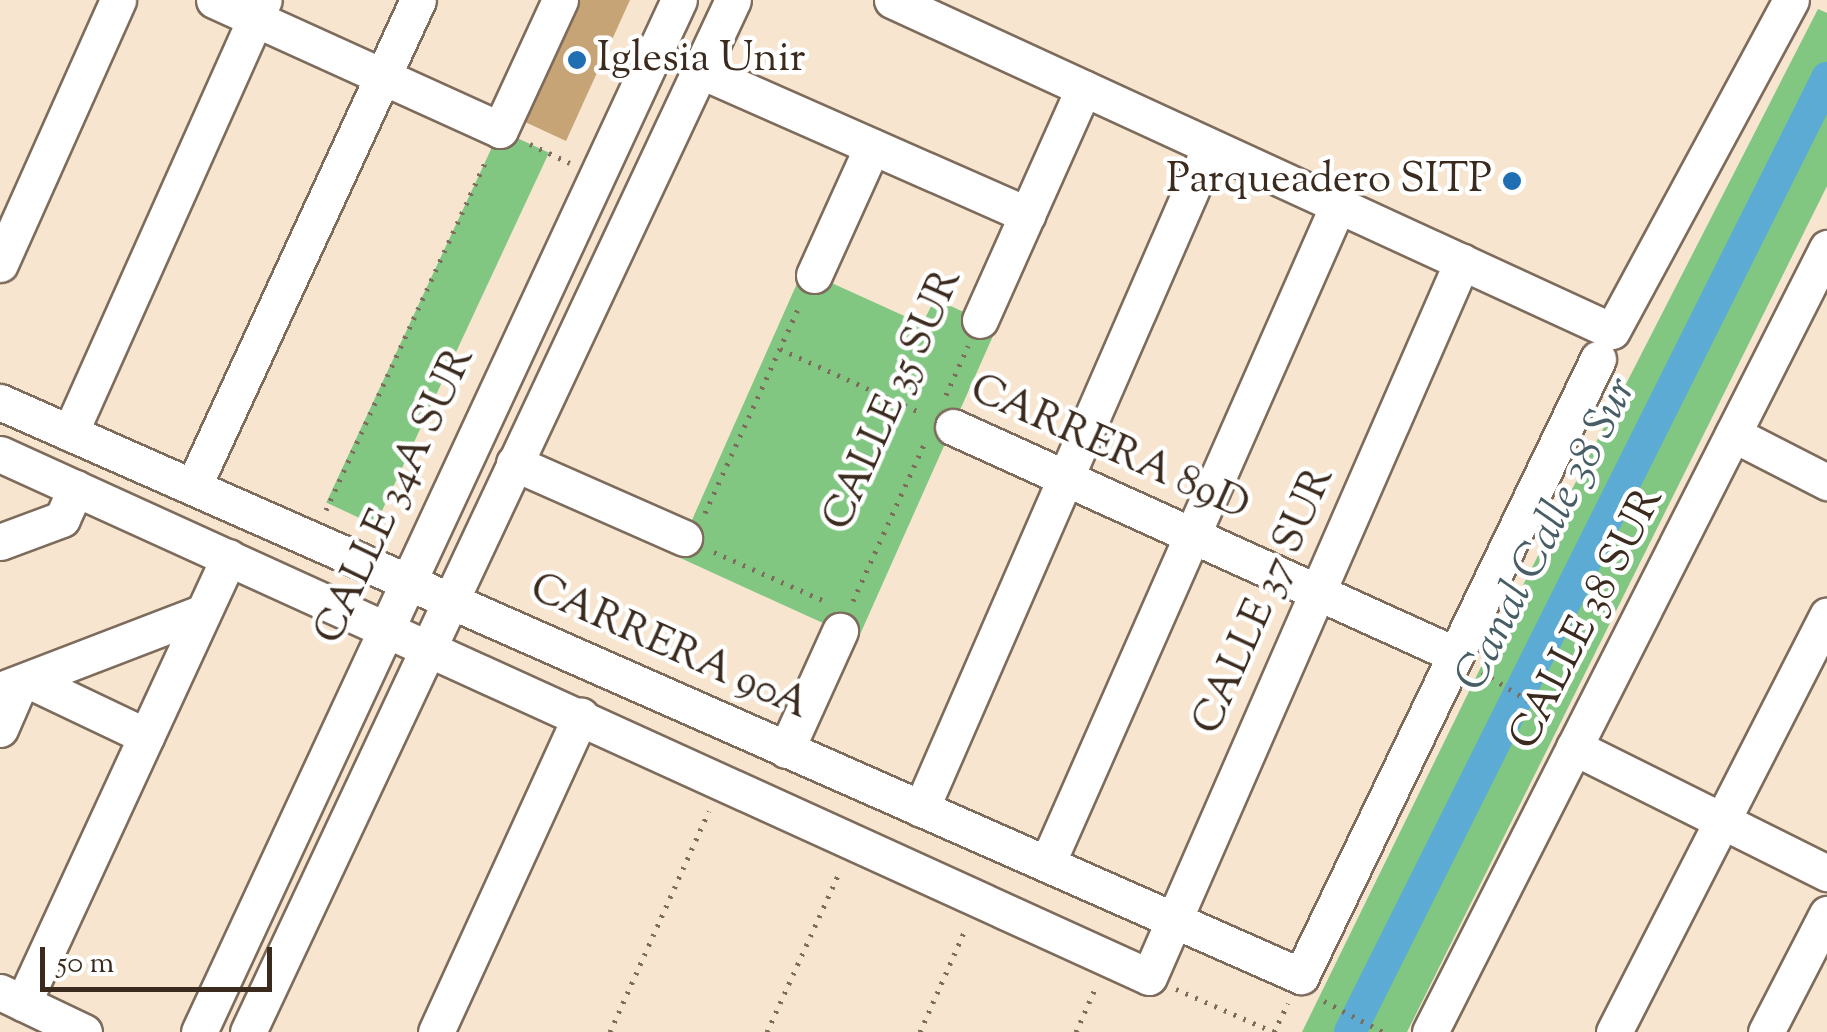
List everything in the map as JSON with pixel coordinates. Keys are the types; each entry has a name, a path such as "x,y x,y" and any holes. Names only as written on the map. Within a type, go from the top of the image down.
{"street":[{"path":"0,264 118,0"},
{"path":"214,0 260,10 382,77 500,130 560,0"},
{"path":"193,488 418,0"},
{"name":"CALLE 34A SUR","path":"199,1032 384,626 679,0"},
{"path":"248,1032 732,0"},
{"path":"892,0 1462,262 1605,345"},
{"path":"1310,987 1468,663 1605,345 1792,0"},
{"path":"70,433 260,10"},
{"path":"700,70 1027,216"},
{"name":"CALLE 35 SUR","path":"980,320 1084,88"},
{"path":"921,809 1210,146"},
{"path":"814,275 872,147"},
{"path":"1047,864 1338,205"},
{"name":"CALLE 38 SUR","path":"1430,1032 1568,734 1733,434 1827,248"},
{"name":"CALLE 37 SUR","path":"1149,976 1462,262"},
{"name":"CARRERA 90A","path":"0,402 1174,920 1310,987"},
{"name":"CARRERA 89D","path":"944,423 1468,663"},
{"path":"1733,434 1827,482"},
{"path":"0,454 1149,976"},
{"path":"514,464 688,540"},
{"path":"0,542 62,518 76,488"},
{"path":"84,1032 12,997 146,736 228,556"},
{"path":"0,729 16,684 203,612"},
{"path":"1614,1032 1827,615"},
{"path":"786,750 844,621"},
{"path":"16,684 146,736"},
{"path":"436,1032 581,716"},
{"path":"1568,734 1827,873"},
{"path":"1766,1032 1827,914"}],"path":[{"path":"313,540 500,130 596,174"},
{"path":"814,275 688,540 844,621"},
{"name":"CALLE 35 SUR","path":"844,621 944,423 980,320"},
{"name":"CARRERA 89D","path":"780,349 944,423"},
{"path":"1468,663 1568,734"},
{"path":"610,1032 722,781"},
{"path":"767,1032 853,841"},
{"path":"920,1032 979,899"},
{"path":"1076,1032 1109,958"},
{"path":"1149,976 1274,1032"},
{"path":"1310,987 1383,1032"}],"green space":[{"path":"1818,9 1827,13 1827,186 1407,1032 1302,1032 1479,671"},
{"path":"500,130 549,153 375,525 326,502"},
{"path":"803,270 922,324 935,299 997,327 858,639 676,556"}],"building":[{"name":"Iglesia Unir","path":"578,0 630,0 566,141 523,121"}],"waterway":[{"name":"Canal Calle 38 Sur","path":"1350,1032 1827,78"}],"place":[{"name":"Iglesia Unir","path":"577,60"},
{"name":"Parqueadero SITP","path":"1512,181"}]}
